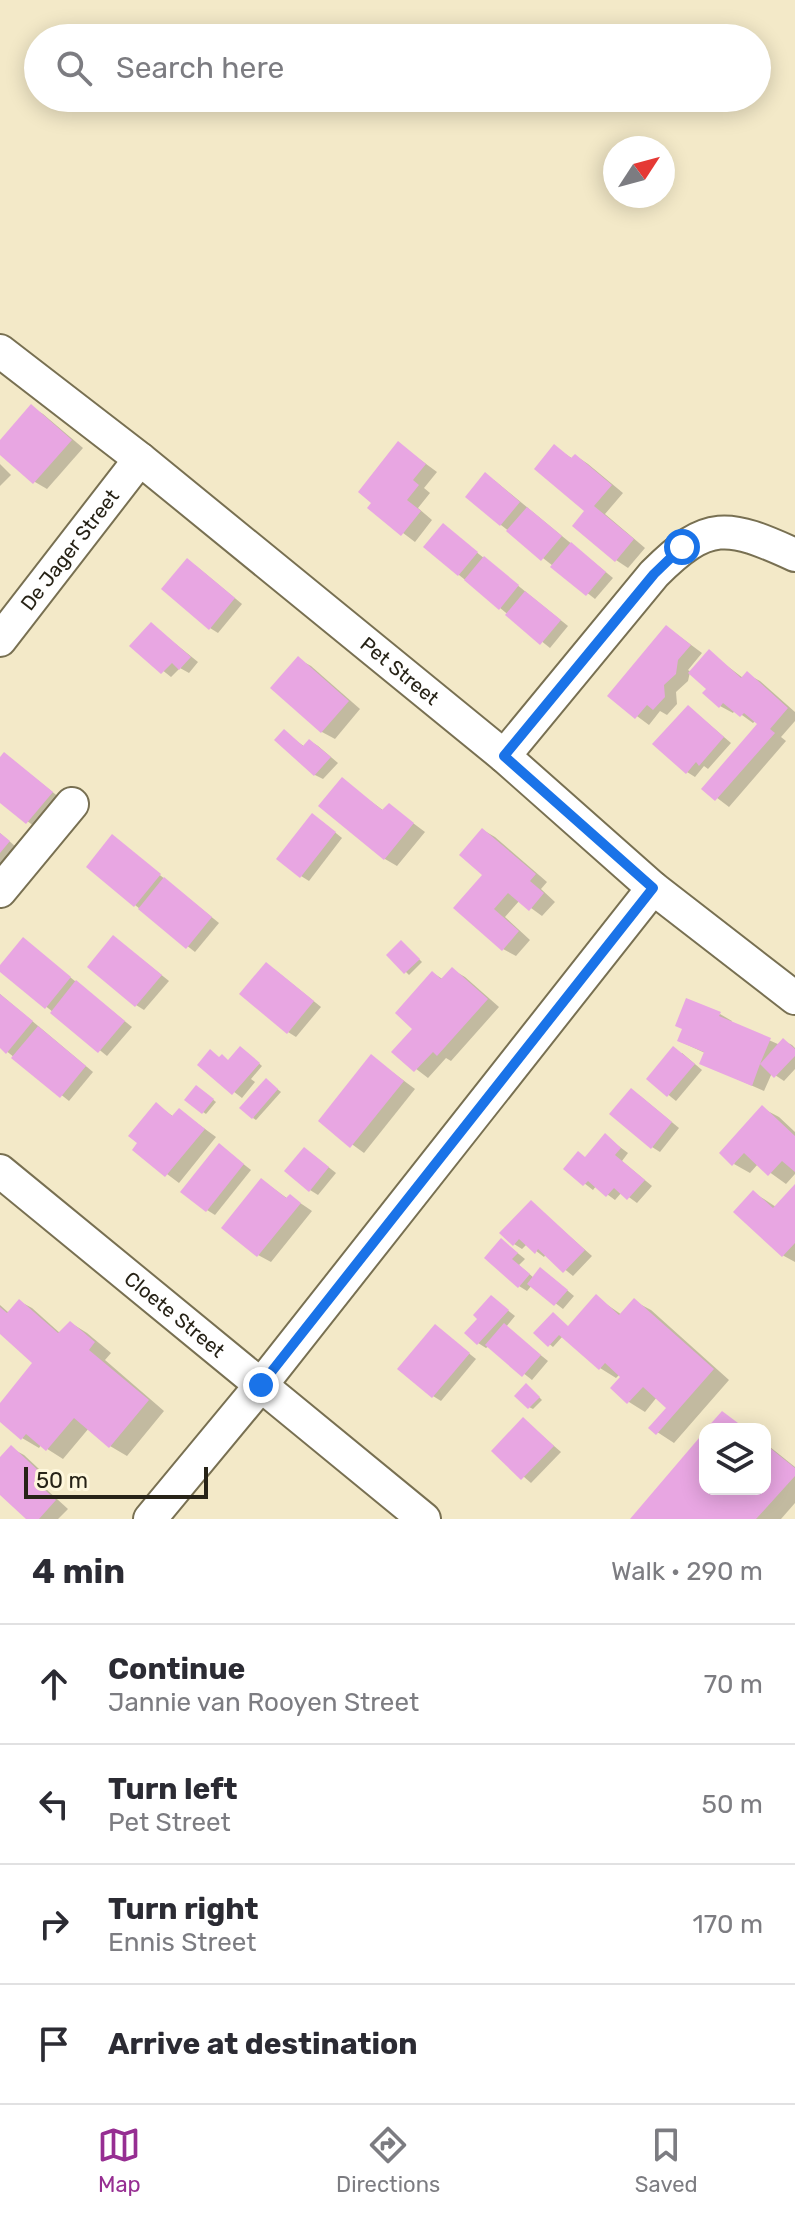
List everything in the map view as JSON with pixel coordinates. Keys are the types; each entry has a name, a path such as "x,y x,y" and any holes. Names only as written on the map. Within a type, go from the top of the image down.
{"street":[{"name":"Pet Street","path":"0,351 140,459 504,756 653,888 795,998"},
{"name":"De Jager Street","path":"0,640 140,459"},
{"path":"504,756 654,574 682,547 700,536 717,531 773,545 795,555"},
{"path":"0,891 72,804"},
{"path":"150,1519 261,1385 653,888"},
{"name":"Cloete Street","path":"0,1171 424,1519"}],"building":[{"path":"31,404 72,440 33,484 0,455 0,440"},
{"path":"398,441 426,464 413,480 419,485 407,500 421,511 401,536 367,508 371,503 358,492"},
{"path":"554,444 571,458 575,454 612,485 594,506 634,539 615,562 572,526 584,511 534,469"},
{"path":"485,472 520,502 500,526 465,497"},
{"path":"527,507 562,536 541,561 506,531"},
{"path":"443,523 478,552 458,576 423,547"},
{"path":"571,542 606,572 586,596 550,567"},
{"path":"484,556 519,585 499,610 464,580"},
{"path":"187,558 235,598 209,630 161,589"},
{"path":"525,591 561,620 540,645 505,615"},
{"path":"151,622 191,657 179,670 172,663 161,674 129,646"},
{"path":"666,625 691,645 678,660 676,674 664,685 665,697 653,710 647,705 635,719 607,696"},
{"path":"709,649 741,678 747,671 788,708 770,729 775,733 715,801 701,789 757,724 744,713 740,717 723,703 719,708 702,693 706,689 688,673"},
{"path":"298,656 349,701 321,733 270,688"},
{"path":"688,705 724,737 699,766 696,762 686,774 652,744"},
{"path":"284,729 303,746 309,739 331,757 314,776 274,740"},
{"path":"4,752 53,792 26,824 0,803 0,757"},
{"path":"342,777 382,810 389,803 414,823 384,860 318,806"},
{"path":"312,813 336,832 300,878 276,859"},
{"path":"482,828 536,874 530,881 544,893 529,911 508,893 494,909 519,931 502,951 453,908 482,875 459,855"},
{"path":"0,833 10,841 0,853"},
{"path":"112,834 161,874 134,907 86,867"},
{"path":"164,877 212,917 186,949 138,909"},
{"path":"113,935 162,975 135,1007 87,967"},
{"path":"23,937 71,977 45,1009 0,972 0,965"},
{"path":"401,940 420,959 404,974 386,955"},
{"path":"266,962 314,1001 287,1034 239,994"},
{"path":"452,967 488,999 437,1056 433,1052 414,1072 391,1052 412,1029 395,1013 432,971 441,979"},
{"path":"76,980 125,1021 98,1053 50,1013"},
{"path":"0,994 33,1021 6,1054 0,1048"},
{"path":"686,998 771,1038 752,1086 699,1064 704,1052 677,1041 682,1029 675,1026"},
{"path":"38,1026 86,1066 60,1098 11,1058"},
{"path":"783,1038 795,1049 795,1056 774,1078 760,1064"},
{"path":"240,1046 260,1063 232,1095 197,1065 210,1049 228,1060"},
{"path":"673,1046 695,1064 667,1097 646,1079"},
{"path":"371,1054 404,1081 350,1148 318,1121"},
{"path":"266,1078 278,1089 252,1119 239,1108"},
{"path":"196,1085 214,1099 202,1114 184,1100"},
{"path":"631,1088 672,1122 651,1149 609,1114"},
{"path":"156,1102 172,1116 179,1108 205,1129 165,1177 132,1150 137,1143 128,1136"},
{"path":"762,1105 795,1136 795,1172 782,1161 768,1176 744,1153 732,1166 719,1153"},
{"path":"605,1133 621,1148 615,1155 645,1180 627,1200 614,1188 606,1197 588,1181 583,1186 563,1169 578,1151 585,1157"},
{"path":"219,1143 244,1164 206,1212 180,1192"},
{"path":"304,1147 329,1167 309,1192 284,1171"},
{"path":"261,1178 286,1198 290,1194 301,1203 257,1257 221,1228"},
{"path":"795,1184 795,1243 782,1257 733,1212 753,1190 773,1208"},
{"path":"531,1200 585,1250 563,1273 538,1249 535,1254 519,1239 513,1246 499,1233"},
{"path":"501,1238 518,1253 512,1259 530,1274 518,1288 484,1258"},
{"path":"540,1267 568,1290 554,1306 527,1284"},
{"path":"596,1294 619,1315 634,1298 714,1369 656,1435 648,1428 666,1408 643,1387 627,1404 610,1388 620,1377 605,1363 599,1370 559,1335 548,1347 533,1333 553,1312 568,1326"},
{"path":"491,1295 509,1310 477,1345 464,1333 477,1319 473,1315"},
{"path":"19,1299 58,1333 70,1321 95,1342 89,1350 149,1400 109,1448 74,1418 46,1451 26,1434 21,1440 0,1422 0,1403 32,1363 0,1334 0,1307 7,1313"},
{"path":"504,1323 541,1355 522,1377 485,1345"},
{"path":"435,1324 470,1353 432,1398 397,1369"},
{"path":"526,1383 540,1397 528,1409 514,1396"},
{"path":"722,1411 738,1423 711,1423"},
{"path":"523,1417 554,1446 521,1480 491,1451"},
{"path":"699,1438 699,1495 771,1495 771,1449 795,1468 795,1476 756,1519 630,1519"},
{"path":"11,1445 42,1474 35,1481 56,1500 39,1519 26,1519 0,1495 0,1457"}],"route":[{"path":"261,1385 653,888 504,756 654,574 682,547"}]}
